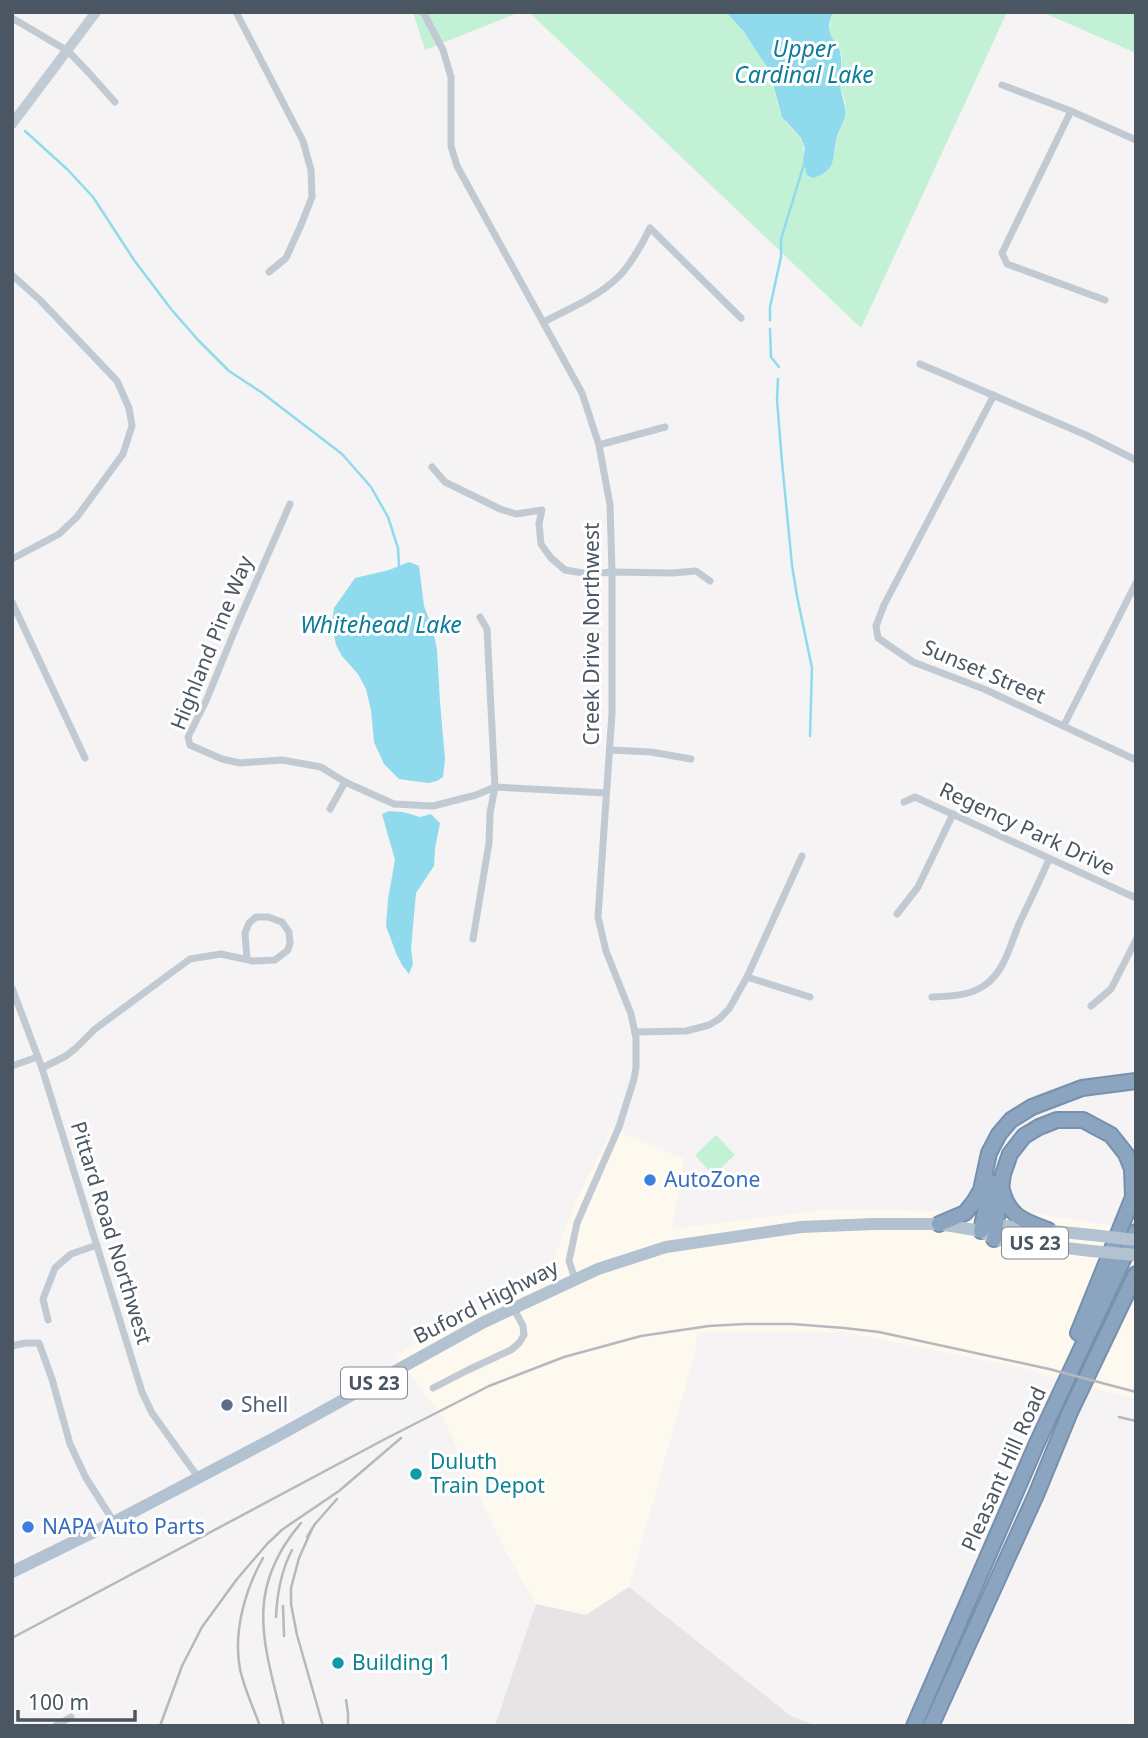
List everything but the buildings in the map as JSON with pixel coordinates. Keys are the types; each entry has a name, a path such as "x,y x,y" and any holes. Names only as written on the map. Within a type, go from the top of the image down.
{"highway":[{"path":"939,1224 965,1213 974,1202 981,1190 989,1153 999,1134 1011,1120 1032,1107 1082,1088 1136,1081"},
{"path":"981,1231 997,1155 1009,1136 1027,1119 1136,1081"},
{"path":"995,1232 1003,1174 1010,1154 1024,1136 1039,1126 1057,1120 1083,1120 1111,1135 1126,1154 1132,1170 1133,1197 1054,1392 1037,1443"},
{"path":"1002,1188 1008,1207 1016,1215 1023,1221 1048,1230"},
{"name":"Pleasant Hill Road","path":"914,1726 1037,1443 1136,1232"},
{"name":"Pleasant Hill Road","path":"931,1726 1036,1496 1070,1412 1136,1273"},
{"path":"1070,1412 1136,1294"}],"main road":[{"name":"Buford Highway","path":"12,1573 276,1437 513,1307 598,1269 666,1247 810,1227 874,1224 939,1224 995,1232 1048,1230 1136,1240"},
{"name":"Buford Highway","path":"995,1232 1091,1251 1136,1255"}],"street":[{"path":"12,124 96,12"},
{"path":"236,12 303,141 311,170 312,197 301,225 286,258 270,272"},
{"name":"Creek Drive Northwest","path":"423,12 443,50 451,77 451,146 457,166 582,393 600,445 610,505 612,713 597,917 606,951 631,1014 636,1059 634,1079 619,1127 576,1228 569,1261 575,1279"},
{"path":"12,18 68,51 115,103"},
{"path":"1002,85 1071,111 1136,140"},
{"path":"1071,111 1002,253 1007,264 1105,300"},
{"path":"544,322 618,279 650,228 741,318"},
{"path":"12,275 40,300 117,381 129,408 132,426 123,454 77,517 59,534 12,559"},
{"path":"920,364 1086,435 1136,460"},
{"name":"Sunset Street","path":"994,395 884,605 876,626 878,638 913,662 984,689 1136,760"},
{"path":"600,445 665,427"},
{"path":"432,467 445,482 500,509 516,514 542,510 539,524 541,544 551,558 565,570 589,574 696,571 710,581"},
{"name":"Highland Pine Way","path":"290,504 188,737 190,745 222,759 240,763 282,760 321,767 345,782 394,804 433,806 495,787 606,793"},
{"path":"1064,725 1136,583"},
{"path":"12,602 85,758"},
{"path":"473,939 489,844 490,813 495,787 487,629 480,617"},
{"path":"610,750 651,752 691,759"},
{"path":"330,809 345,782"},
{"name":"Regency Park Drive","path":"904,802 915,797 1136,898"},
{"path":"897,914 918,887 953,814"},
{"path":"635,1032 685,1031 709,1025 729,1009 747,977 803,856"},
{"path":"932,997 963,995 984,986 996,976 1049,859"},
{"path":"41,1068 66,1056 95,1028 190,959 221,954 247,960 275,960 288,950 290,943 289,932 282,922 268,917 256,917 248,923 245,933 247,960"},
{"path":"1091,1006 1111,989 1136,940"},
{"path":"747,977 810,997"},
{"name":"Pittard Road Northwest","path":"12,988 41,1068 142,1392 152,1413 198,1477"},
{"path":"12,1066 37,1057"},
{"path":"48,1320 43,1299 55,1268 71,1254 97,1245"},
{"path":"433,1388 511,1350 519,1343 524,1335 523,1326 513,1307"},
{"path":"12,1346 39,1343 70,1444 86,1478 114,1522"},
{"path":"55,1726 71,1717"}],"shaded area":[{"path":"612,1129 684,1159 672,1229 821,1210 1027,1212 1136,1229 1136,1399 1045,1376 1037,1371 844,1332 698,1332 694,1356 629,1587 586,1615 536,1604 503,1547 442,1416 395,1355 555,1271 555,1256 577,1198"},
{"path":"629,1587 791,1716 817,1726 495,1726 536,1604 586,1615"}],"green space":[{"path":"413,12 520,12 425,50"},
{"path":"529,12 726,12 764,62 780,112 801,139 803,159 833,162 838,131 845,117 845,101 840,86 842,54 829,33 833,12 1007,12 861,328"},
{"path":"1042,12 1136,12 1136,53"},
{"path":"716,1135 735,1155 713,1175 695,1155"}],"water":[{"name":"Upper Cardinal Lake","path":"726,12 833,12 829,28 840,51 840,84 845,116 830,167 821,175 813,178 807,175 803,159 805,148 801,138 782,117 769,70 744,32"},
{"name":"Whitehead Lake","path":"409,562 419,566 424,606 437,649 445,759 443,777 428,783 399,779 384,764 374,742 366,689 336,645 332,625 334,608 355,578"},
{"path":"389,811 420,817 431,814 440,823 434,866 416,893 411,949 413,964 409,974 396,953 386,926 395,860 382,814"}],"waterway":[{"path":"25,131 93,197 134,260 198,340 229,371 342,454 371,487 388,517 398,548 399,566"},
{"path":"770,320 770,307 781,257 781,239 804,164"},
{"path":"770,329 771,357 779,367"},
{"path":"778,379 777,400 792,565 812,668 810,736"}],"railway":[{"path":"12,1638 489,1386 564,1357 641,1336 709,1326 745,1324 844,1328 879,1332 1049,1369 1136,1392"},
{"path":"1119,1417 1136,1421"},
{"path":"160,1726 182,1666 202,1627 237,1579 283,1529 339,1491 401,1438"},
{"path":"307,1537 337,1499"},
{"path":"284,1726 265,1645 265,1596 271,1573 283,1548 301,1523"},
{"path":"312,1529 299,1558 291,1588 291,1604 323,1726"},
{"path":"276,1617 280,1583 292,1550"},
{"path":"260,1726 240,1669 238,1641 246,1597 263,1558"},
{"path":"283,1606 284,1636"},
{"path":"346,1700 348,1726"}],"place":[{"name":"AutoZone","path":"650,1180"},
{"name":"Shell","path":"227,1405"},
{"name":"Duluth Train Depot","path":"416,1474"},
{"name":"NAPA Auto Parts","path":"28,1527"},
{"name":"Building 1","path":"338,1663"}]}
